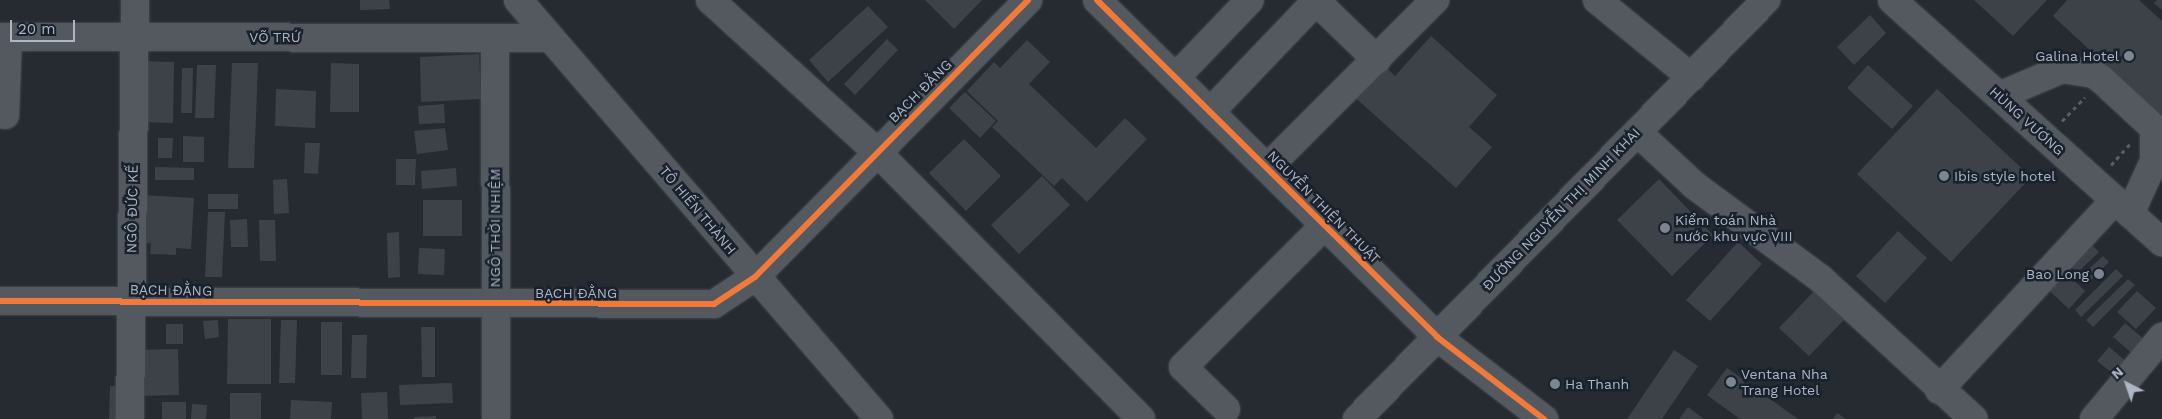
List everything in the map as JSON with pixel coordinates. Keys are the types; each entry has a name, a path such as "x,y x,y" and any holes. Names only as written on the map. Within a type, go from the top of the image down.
{"street":[{"name":"NGÔ ĐỨC KẾ","path":"130,419 135,0"},
{"name":"TÔ HIẾN THÀNH","path":"518,0 879,419"},
{"path":"710,0 877,152 1141,419"},
{"name":"BẠCH ĐẰNG","path":"0,301 694,306 714,304 755,277 1028,0"},
{"name":"NGUYỄN THIỆN THUẬT","path":"1097,0 1212,110 1267,168 1437,337 1544,419"},
{"path":"1177,76 1250,0"},
{"path":"1267,168 1435,0"},
{"path":"1598,0 1691,77"},
{"name":"ĐƯỜNG NGUYỄN THỊ MINH KHAI","path":"1357,419 1766,0"},
{"name":"HÙNG VƯƠNG","path":"1892,0 2162,242"},
{"path":"1212,110 1328,5 1377,60"},
{"name":"VÕ TRỨ","path":"4,37 550,38"},
{"path":"4,37 4,115"},
{"name":"NGÔ THỜI NHIỆM","path":"495,38 496,419"},
{"path":"1939,390 2123,207 2154,161 2154,128 2094,74 2062,69 1999,96"},
{"path":"1637,132 1694,185 1821,279 1939,390 1974,419"},
{"path":"1226,409 1183,367 1325,224"},
{"path":"2094,419 2162,337"}],"path":[{"path":"2046,138 2102,80"},
{"path":"2095,182 2148,123"}],"building":[{"path":"360,0 389,0 390,9 360,10"},
{"path":"925,0 982,0 954,29"},
{"path":"1974,0 2047,0 2013,36"},
{"name":"Galina Hotel","path":"2067,0 2139,0 2162,21 2162,117 2053,16"},
{"path":"2157,0 2162,0 2162,10 2154,3"},
{"path":"868,6 888,27 828,82 809,60"},
{"path":"1870,15 1886,33 1854,65 1837,47"},
{"path":"1431,36 1497,95 1469,127 1492,147 1456,188 1350,93 1379,61 1395,76"},
{"path":"887,39 898,50 855,95 844,84"},
{"path":"1027,40 1050,62 1029,84 1096,148 1125,118 1147,139 1087,202 1062,178 1054,186 992,127 998,121 967,91 994,62 1000,68"},
{"path":"479,54 481,99 421,102 420,57"},
{"path":"141,61 174,62 173,123 140,122"},
{"path":"232,63 258,63 254,168 228,168"},
{"path":"331,63 359,64 359,112 330,112"},
{"path":"197,65 216,65 214,118 195,118"},
{"path":"1868,65 1913,106 1892,129 1847,88"},
{"path":"182,68 193,68 192,113 181,113"},
{"path":"276,89 316,91 315,128 275,126"},
{"name":"Ibis style hotel","path":"1937,89 2031,177 1951,262 1857,174"},
{"path":"965,92 996,121 980,138 949,108"},
{"path":"444,104 445,123 419,124 418,106"},
{"path":"445,128 448,150 417,154 414,131"},
{"path":"183,136 204,137 204,162 183,162"},
{"path":"158,138 173,138 172,158 158,158"},
{"path":"964,139 1001,176 966,211 929,173"},
{"path":"305,143 320,143 318,174 304,173"},
{"path":"396,159 416,159 415,185 396,185"},
{"path":"155,167 194,168 194,180 155,180"},
{"path":"456,168 457,186 422,189 421,171"},
{"path":"1042,176 1070,205 1019,254 991,225"},
{"path":"287,179 289,213 274,214 273,180"},
{"name":"Kiểm toán Nhà nước khu vực VIII","path":"1659,179 1713,235 1672,276 1617,220"},
{"path":"208,194 238,194 238,209 208,209"},
{"path":"142,195 194,198 191,249 176,248 176,255 150,254 151,243 141,243"},
{"path":"423,200 462,200 462,236 423,236"},
{"path":"208,212 225,212 222,277 205,277"},
{"path":"247,219 248,247 231,247 230,220"},
{"path":"259,220 275,220 276,261 260,261"},
{"path":"1898,231 1927,258 1885,303 1856,276"},
{"path":"399,232 400,277 388,278 387,233"},
{"path":"1738,242 1762,264 1710,321 1686,300"},
{"path":"2092,245 2099,252 2077,273 2071,266"},
{"path":"419,248 445,249 444,275 418,274"},
{"path":"2103,256 2109,262 2088,283 2081,276"},
{"path":"2060,267 2085,291 2069,309 2043,285"},
{"path":"2116,269 2123,276 2081,317 2075,310"},
{"path":"2128,279 2135,285 2093,327 2086,320"},
{"path":"1814,291 1844,320 1809,356 1779,328"},
{"path":"2137,291 2156,308 2136,329 2117,312"},
{"path":"228,319 271,319 271,384 227,384"},
{"path":"218,320 219,337 205,339 203,321"},
{"path":"281,320 297,320 295,383 279,383"},
{"path":"321,322 342,322 342,375 321,375"},
{"path":"2125,323 2146,341 2134,355 2113,337"},
{"path":"166,324 183,324 183,344 166,344"},
{"path":"421,327 435,327 435,377 422,377"},
{"path":"352,335 367,335 366,378 351,378"},
{"path":"2109,347 2128,363 2116,376 2097,361"},
{"path":"178,349 179,395 139,396 138,350"},
{"path":"1674,350 1698,366 1662,419 1627,419"},
{"name":"Ventana Nha Trang Hotel","path":"1727,368 1798,419 1740,419 1707,395"},
{"path":"452,383 453,403 400,405 399,385"},
{"path":"110,386 119,386 119,419 109,419"},
{"path":"387,392 388,419 362,419 361,393"},
{"path":"230,393 261,393 261,419 230,419"},
{"path":"291,400 332,402 331,419 290,419"},
{"path":"162,402 186,402 186,419 162,419"},
{"path":"192,404 207,405 206,419 191,419"},
{"path":"1688,407 1704,419 1679,419"},
{"path":"1837,413 1846,419 1833,419"},
{"path":"436,416 436,419 414,419 414,417"}],"cycle path":[{"path":"0,301 714,304 755,277 1028,0"},
{"path":"1097,0 1437,337 1544,419"}],"place":[{"name":"Galina Hotel","path":"2129,56"},
{"name":"Ibis style hotel","path":"1944,176"},
{"name":"Kiểm toán Nhà nước khu vực VIII","path":"1665,228"},
{"name":"Bao Long","path":"2099,274"},
{"name":"Ventana Nha Trang Hotel","path":"1731,382"},
{"name":"Ha Thanh","path":"1555,384"}]}
